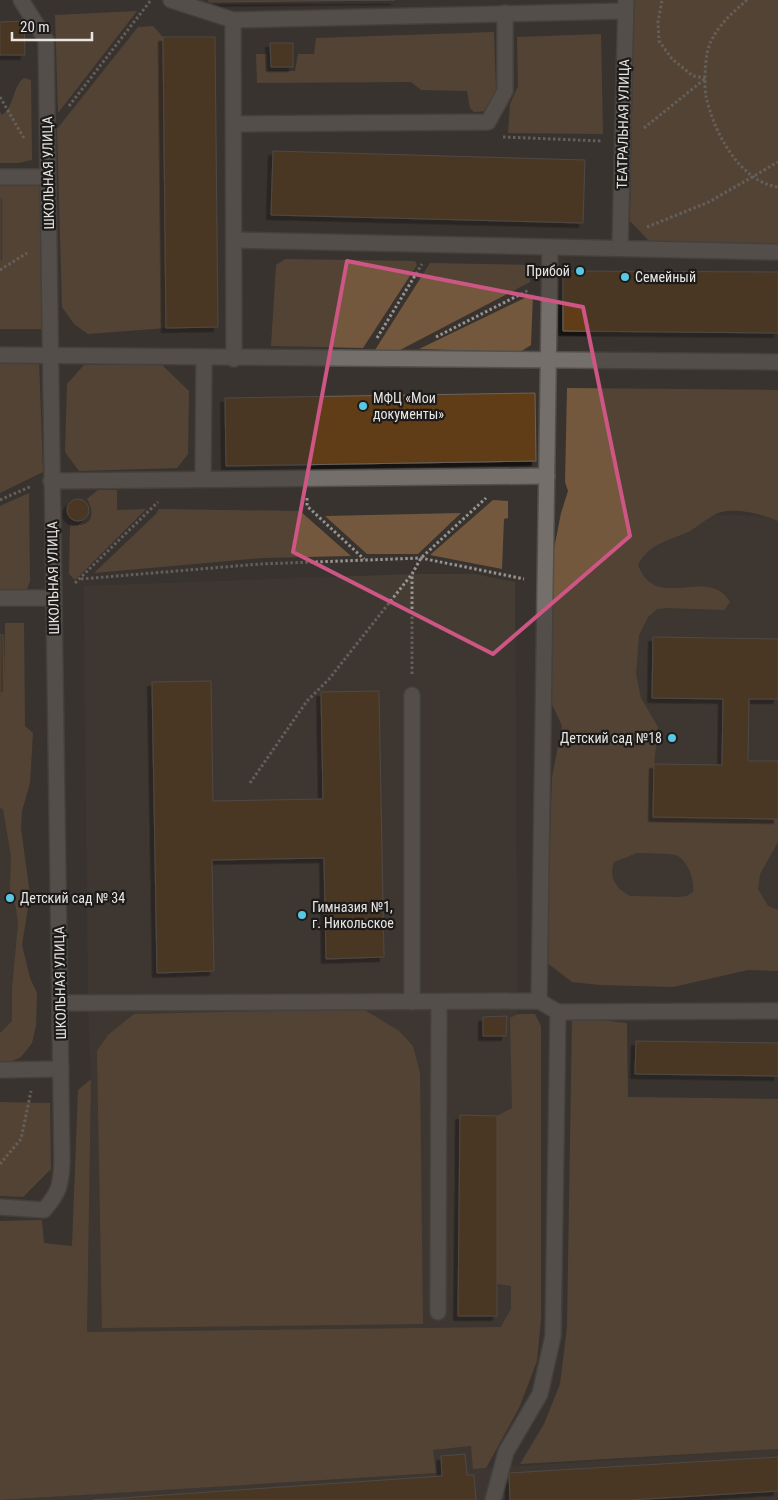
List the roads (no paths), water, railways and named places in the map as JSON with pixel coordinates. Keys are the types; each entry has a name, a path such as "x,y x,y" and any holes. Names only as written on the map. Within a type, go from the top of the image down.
{"street":[{"name":"ШКОЛЬНАЯ УЛИЦА","path":"0,1208 44,1210 56,1196 61,1182 62,1162 46,40 21,0"},
{"path":"171,0 232,20 505,13 626,5"},
{"name":"ТЕАТРАЛЬНАЯ УЛИЦА","path":"620,248 626,5"},
{"path":"235,124 488,122 505,91 505,13"},
{"path":"232,20 235,124 234,359"},
{"path":"0,177 48,177"},
{"path":"235,240 778,252"},
{"path":"539,1001 550,247"},
{"path":"0,355 204,359 778,362"},
{"path":"203,479 204,359"},
{"path":"51,481 547,476"},
{"path":"0,598 54,598"},
{"path":"412,695 412,1002"},
{"path":"60,1003 539,1001 558,1012 778,1011"},
{"path":"438,1312 439,1002"},
{"path":"493,1500 506,1452 540,1394 553,1336 558,1012"},
{"path":"0,1070 61,1069"}],"place":[{"name":"Прибой","path":"580,271"},
{"name":"Семейный","path":"625,277"},
{"name":"МФЦ «Мои документы»","path":"363,406"},
{"name":"Детский сад №18","path":"672,738"},
{"name":"Детский сад № 34","path":"10,898"},
{"name":"Гимназия №1, г. Никольское","path":"302,915"}]}
